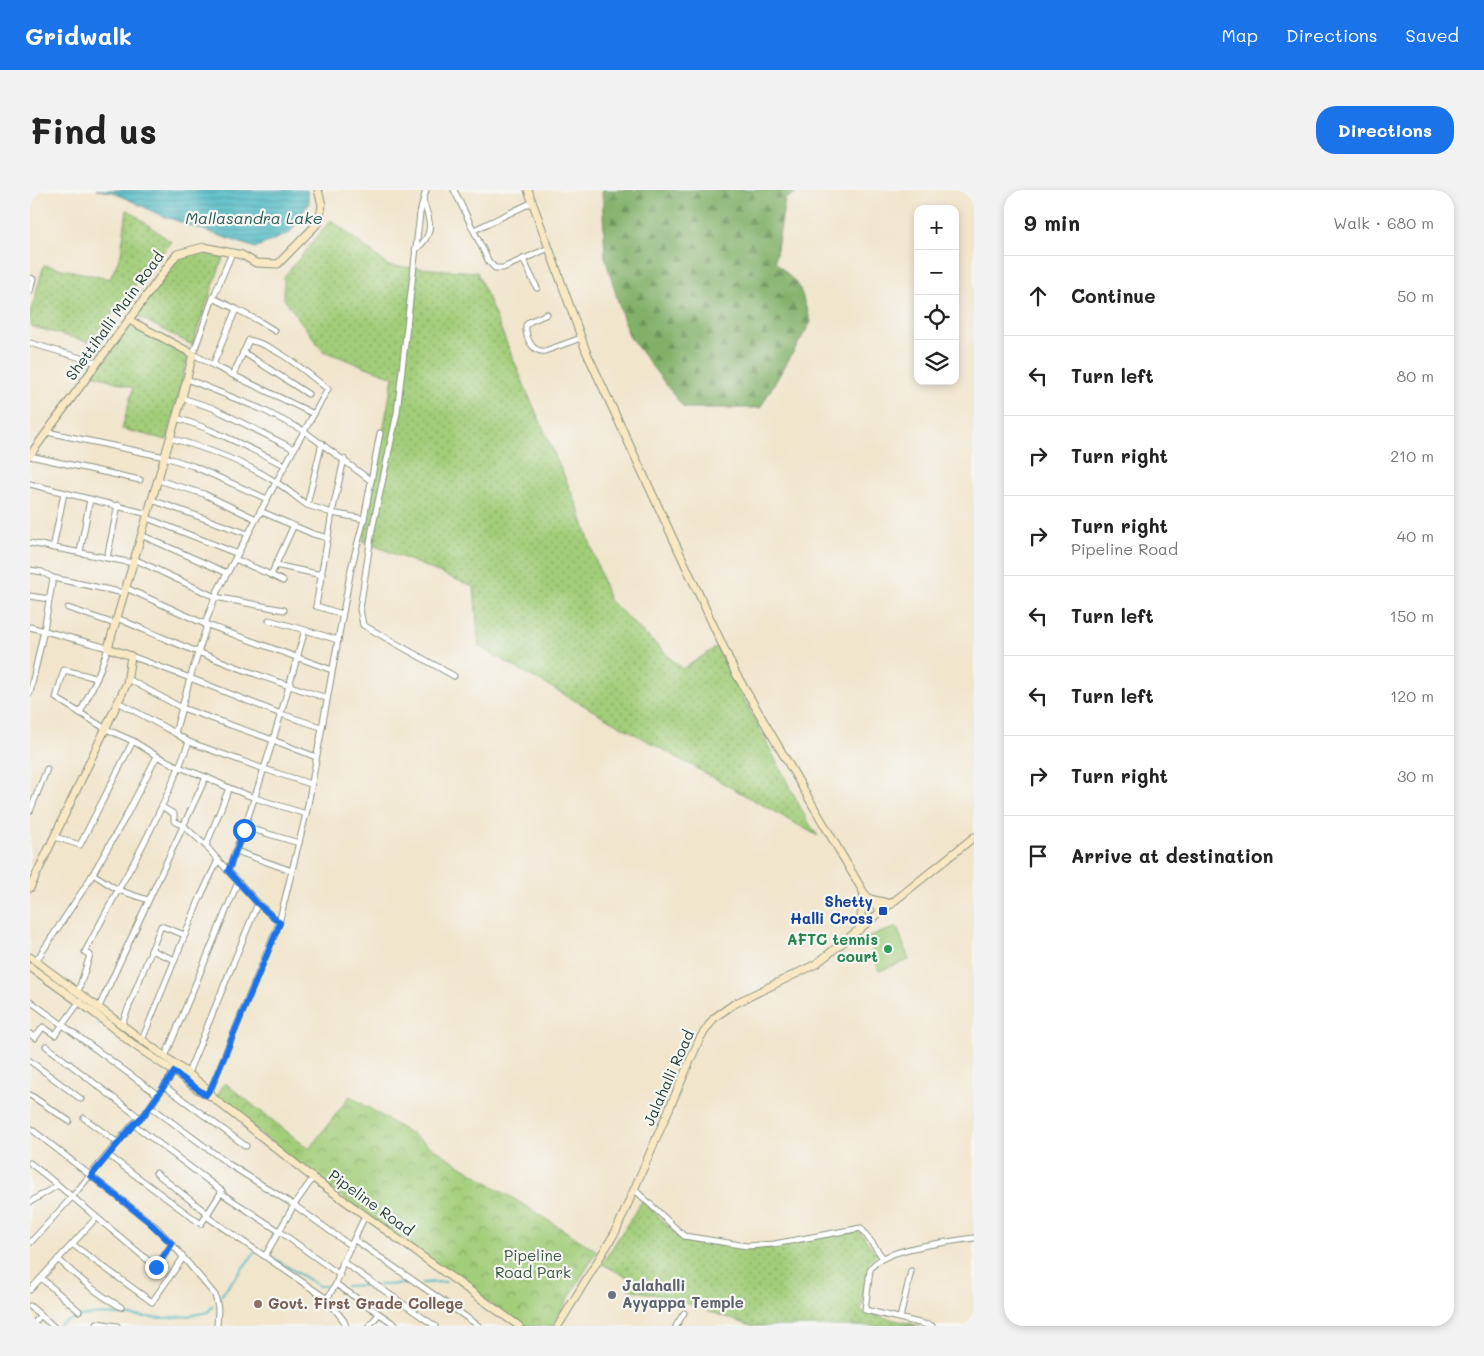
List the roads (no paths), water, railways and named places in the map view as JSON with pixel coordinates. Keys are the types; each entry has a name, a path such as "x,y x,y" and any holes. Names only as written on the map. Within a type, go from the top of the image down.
{"street":[{"name":"Shettihalli Main Road","path":"30,456 177,254 204,247 242,256 256,263 278,264 318,222 322,206 318,190"},
{"path":"426,190 420,213 415,250 397,413 372,530 360,609 363,625 454,676"},
{"path":"454,190 489,262 495,268 504,268 549,248"},
{"path":"528,190 581,338 634,457 735,672 867,896 882,912"},
{"path":"415,250 420,247 430,232 430,217 423,200"},
{"path":"474,230 533,202"},
{"path":"80,713 97,678 108,648 182,398 193,354 213,298 232,253"},
{"path":"523,259 537,288"},
{"path":"30,278 33,279 30,291"},
{"path":"213,298 275,331"},
{"path":"213,365 236,309"},
{"path":"547,314 526,325 525,333 534,348 539,352 581,338"},
{"path":"129,320 213,365 314,414"},
{"path":"175,733 215,597 260,511 328,389 280,354 261,343 248,340 233,374"},
{"path":"30,343 98,362"},
{"path":"243,352 308,394"},
{"path":"187,379 261,409 304,431 370,480"},
{"path":"182,398 213,408 294,449"},
{"path":"176,418 200,425 226,436 285,466"},
{"path":"47,432 164,457 193,466 267,499"},
{"path":"209,1094 280,923 306,814 342,614 364,520 380,433"},
{"path":"170,438 199,446 276,482 307,505 364,520"},
{"path":"307,505 322,444"},
{"path":"30,456 140,480"},
{"path":"342,614 316,606 332,513 344,459"},
{"path":"158,480 204,494 256,519"},
{"path":"30,484 118,506 147,516 236,556 283,581"},
{"path":"53,548 64,493"},
{"path":"80,552 90,499"},
{"path":"152,500 248,534"},
{"path":"107,558 118,506"},
{"path":"260,511 293,526 328,538"},
{"path":"271,575 293,526"},
{"path":"142,534 228,573"},
{"path":"30,543 107,558 134,561 215,597 284,610"},
{"path":"276,565 322,575"},
{"path":"30,570 42,572 53,578 125,590 206,625 332,670"},
{"path":"30,693 53,578"},
{"path":"30,596 49,599"},
{"path":"68,608 116,621 198,653 327,698"},
{"path":"269,620 338,640"},
{"path":"30,627 108,648 281,714 321,727"},
{"path":"228,871 255,798 304,630"},
{"path":"30,888 118,702 128,679 131,656"},
{"path":"97,678 64,670 56,698 106,729 133,741 179,768 206,777 255,798 306,814"},
{"path":"128,679 182,708 316,757"},
{"path":"118,702 189,742 311,784"},
{"path":"55,837 80,845 133,741"},
{"path":"30,1034 35,1038 43,1027 55,1035 78,1003 90,955 85,952 156,821 189,742"},
{"path":"33,959 93,874 157,756"},
{"path":"30,811 47,768"},
{"path":"99,1007 206,777"},
{"path":"206,846 229,788"},
{"path":"162,808 174,814 174,820 184,826 206,846 258,904 280,923"},
{"path":"245,827 299,843"},
{"name":"Jalahalli Road","path":"558,1326 616,1231 700,1038 714,1018 734,1004 816,964 974,837"},
{"path":"236,851 292,871"},
{"path":"142,1040 218,860"},
{"path":"93,874 118,890 148,900"},
{"path":"165,1057 238,882"},
{"path":"867,896 892,904"},
{"path":"859,930 867,896"},
{"path":"188,1073 258,904"},
{"path":"122,1024 160,926 185,935"},
{"path":"151,950 175,960"},
{"name":"Pipeline Road","path":"33,959 188,1073 209,1094 313,1178 510,1323 519,1326"},
{"name":"Pipeline Road","path":"30,967 93,1012 134,1045 209,1094"},
{"path":"30,1001 158,1095"},
{"path":"46,1046 140,1118"},
{"path":"30,1061 81,1099"},
{"path":"30,1243 144,1115 174,1072"},
{"path":"164,1086 246,1146"},
{"path":"30,1095 69,1121"},
{"path":"150,1106 230,1165 294,1205 351,1246"},
{"path":"84,1118 118,1143"},
{"path":"134,1124 222,1191 221,1193 279,1231 340,1276"},
{"path":"30,1128 152,1224 172,1244 215,1296 218,1308 217,1326"},
{"path":"108,1155 202,1224 221,1193"},
{"path":"30,1163 156,1267 172,1244"},
{"path":"156,1173 207,1215 327,1299 346,1326"},
{"path":"265,1256 294,1205 313,1178"},
{"path":"30,1202 58,1185"},
{"path":"634,1190 684,1236 747,1246 774,1244 861,1228 883,1258"},
{"path":"327,1299 340,1276 343,1262 365,1216"},
{"path":"30,1290 96,1218"},
{"path":"932,1326 865,1310 872,1265 883,1258 904,1250 974,1238"},
{"path":"355,1240 479,1326"},
{"path":"72,1244 152,1302 183,1258"},
{"path":"58,1259 86,1285 120,1307"},
{"path":"343,1262 431,1325"},
{"path":"900,1318 911,1271"},
{"path":"41,1278 79,1311"},
{"path":"335,1286 396,1326"},
{"path":"30,1306 53,1326"},
{"path":"676,1326 684,1313"},
{"path":"370,1326 379,1314"},
{"path":"32,1326 40,1316"},
{"path":"97,1323 117,1326"}],"water":[{"name":"Mallasandra Lake","path":"96,190 307,190 309,203 290,233 255,248 160,215 113,192"}],"waterway":[{"path":"220,1297 256,1251"},
{"path":"270,1256 319,1286 332,1286"},
{"path":"422,1283 446,1282"},
{"path":"378,1285 408,1284"},
{"path":"346,1286 373,1285"},
{"path":"57,1326 69,1320 94,1315 180,1317 208,1312 213,1306"}],"place":[{"name":"Shetty Halli Cross","path":"883,911"},
{"name":"AFTC tennis court","path":"888,949"},
{"name":"Jalahalli Ayyappa Temple","path":"612,1295"},
{"name":"Govt. First Grade College","path":"258,1304"}],"park label":[{"name":"Pipeline Road Park","path":"533,1264"}]}
